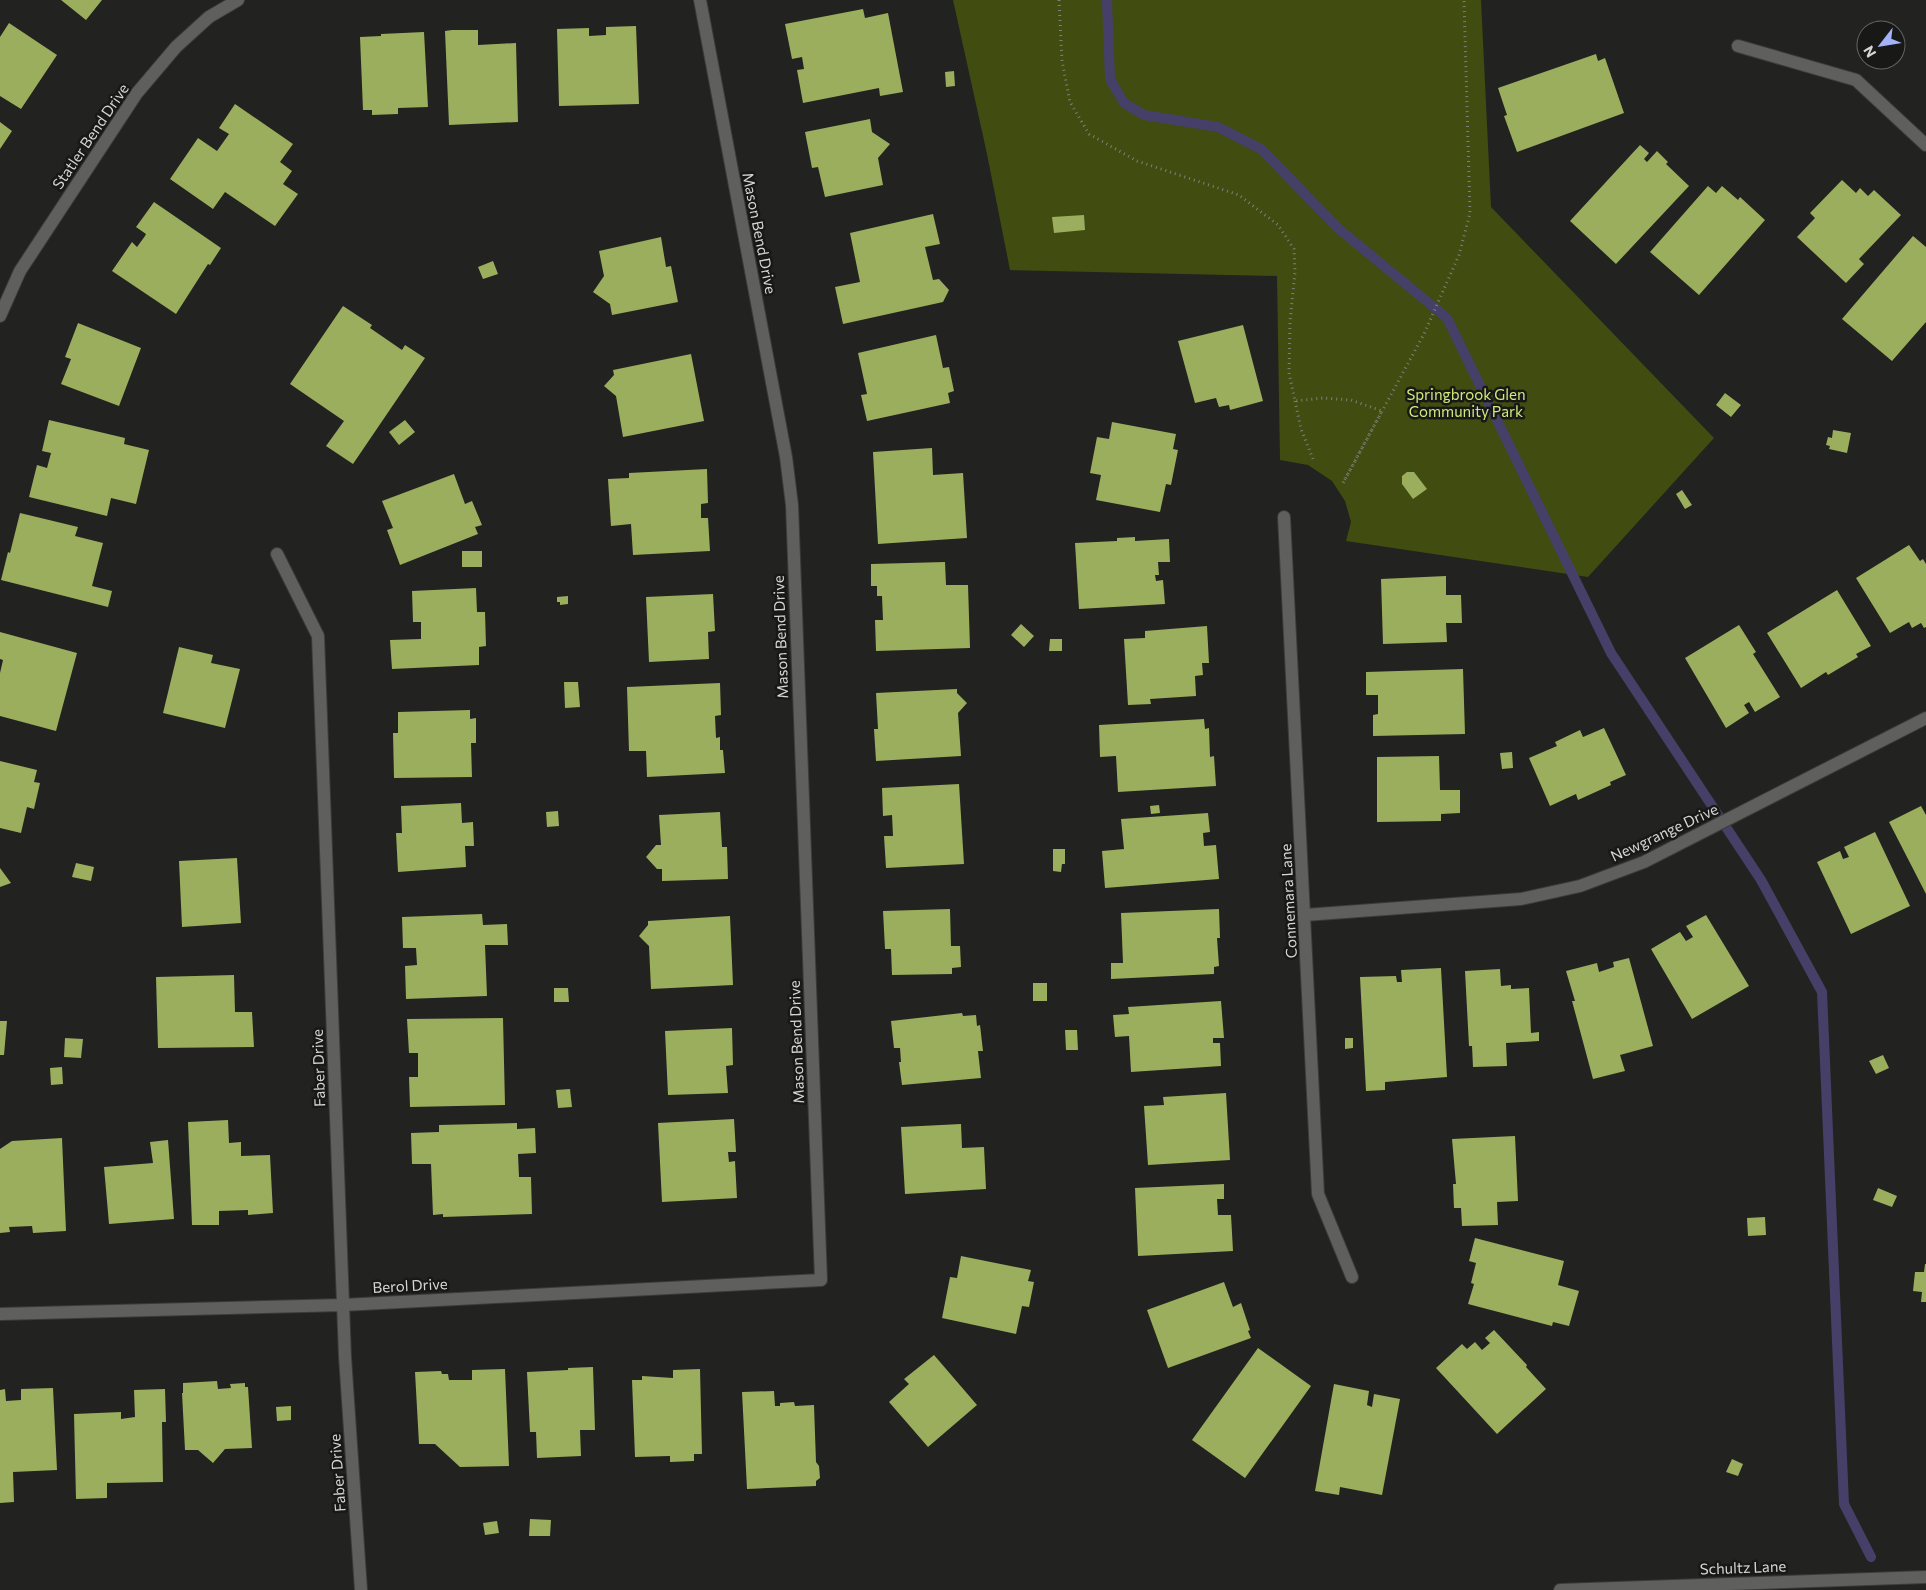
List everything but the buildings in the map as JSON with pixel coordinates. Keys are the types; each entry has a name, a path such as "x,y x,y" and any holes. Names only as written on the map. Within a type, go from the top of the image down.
{"street":[{"name":"Statler Bend Drive","path":"0,316 20,271 137,94 176,47 209,17 238,0"},
{"name":"Mason Bend Drive","path":"700,0 786,457 792,505 821,1280"},
{"path":"1738,46 1856,80 1926,145"},
{"name":"Connemara Lane","path":"1284,517 1318,1194 1352,1277"},
{"name":"Faber Drive","path":"277,554 318,636 343,1305 361,1590"},
{"name":"Newgrange Drive","path":"1305,915 1521,899 1580,886 1644,862 1926,718"},
{"name":"Berol Drive","path":"0,1314 343,1305 821,1280"},
{"name":"Schultz Lane","path":"1560,1590 1926,1577"}],"path":[{"path":"1059,0 1062,61 1070,102 1089,134 1137,161 1239,195 1278,225 1294,249 1295,272 1290,322 1289,373 1301,429 1313,459"},
{"path":"1295,401 1323,398 1351,400 1382,411 1343,483 1424,334 1459,255 1470,213 1464,0"}],"green space":[{"name":"Springbrook Glen Community Park","path":"953,0 1481,0 1491,207 1714,438 1588,577 1346,541 1351,522 1345,501 1332,481 1308,465 1280,460 1277,276 1010,270"}],"waterway":[{"path":"1107,0 1110,79 1124,103 1144,115 1218,127 1261,149 1339,229 1447,318 1611,653 1761,880 1822,992 1844,1504 1871,1557"}]}
